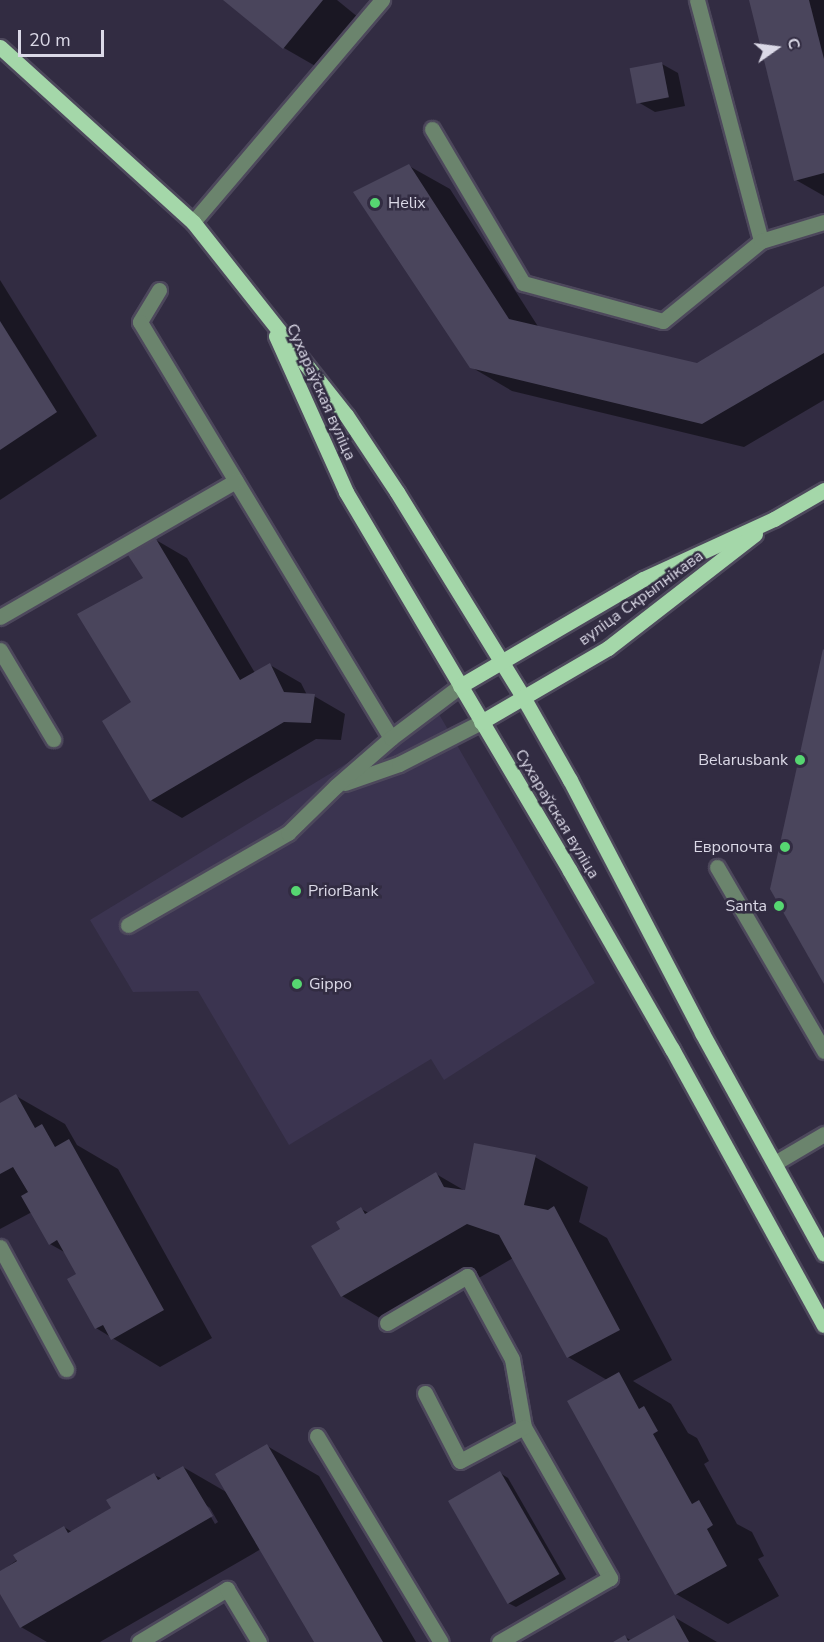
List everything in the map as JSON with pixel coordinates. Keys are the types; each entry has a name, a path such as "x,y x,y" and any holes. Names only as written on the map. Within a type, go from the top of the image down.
{"main road":[{"name":"Сухараўская вуліца","path":"0,47 193,222 346,415 523,697 570,780 702,1033 824,1254"},
{"name":"Сухараўская вуліца","path":"268,317 346,492 667,1039 824,1325"},
{"name":"вуліца Скрыпнікава","path":"460,686 643,579 774,519 824,490"},
{"name":"вуліца Скрыпнікава","path":"481,722 608,648 774,519"}],"lane":[{"path":"193,222 382,0"},
{"path":"697,0 762,241"},
{"path":"432,129 524,283 663,321 762,241 824,222"},
{"path":"159,290 140,322 391,738"},
{"path":"0,617 236,481"},
{"path":"0,650 53,739"},
{"path":"128,925 288,832 391,738 460,686"},
{"path":"336,786 399,764 481,722"},
{"path":"717,867 824,1051"},
{"path":"775,1162 824,1134"},
{"path":"0,1248 66,1369"},
{"path":"387,1323 467,1276 513,1359 524,1427 610,1578 499,1642"},
{"path":"424,1394 460,1461 524,1427"},
{"path":"316,1436 441,1642"},
{"path":"139,1642 227,1589 259,1642"}],"shaded area":[{"path":"436,709 595,983 444,1080 431,1059 289,1145 198,991 133,992 90,920"}],"building":[{"path":"223,0 323,0 283,49"},
{"path":"749,0 809,0 824,59 824,173 794,181"},
{"path":"662,62 669,97 636,104 630,68"},
{"path":"409,164 509,319 697,363 824,286 824,353 702,424 470,368 353,192"},
{"path":"0,321 57,412 0,450"},
{"path":"156,539 240,680 270,663 284,692 315,694 311,723 284,722 150,801 102,721 131,702 77,614 143,578 128,555"},
{"path":"824,650 824,984 770,889"},
{"path":"16,1094 35,1128 42,1124 55,1147 69,1139 164,1310 111,1340 103,1325 95,1329 67,1279 76,1274 57,1240 49,1245 21,1196 28,1192 13,1167 0,1174 0,1103"},
{"path":"474,1143 536,1155 524,1205 548,1210 554,1206 620,1330 567,1358 499,1235 467,1224 341,1297 311,1246 340,1229 336,1222 361,1207 365,1214 436,1172 444,1187 465,1190"},
{"path":"619,1372 639,1409 644,1406 658,1431 653,1434 692,1504 699,1500 713,1525 707,1529 727,1566 675,1595 567,1401"},
{"path":"267,1444 383,1642 314,1642 215,1474"},
{"path":"183,1466 213,1516 20,1628 0,1594 0,1571 17,1561 13,1555 64,1526 68,1533 111,1508 106,1500 154,1473 158,1480"},
{"path":"500,1471 560,1574 508,1604 448,1501"},
{"path":"674,1615 689,1642 613,1642 625,1635 628,1641"}],"place":[{"name":"Helix","path":"375,203"},
{"name":"Belarusbank","path":"800,760"},
{"name":"Европочта","path":"785,847"},
{"name":"PriorBank","path":"296,891"},
{"name":"Santa","path":"779,906"},
{"name":"Gippo","path":"297,984"}]}
